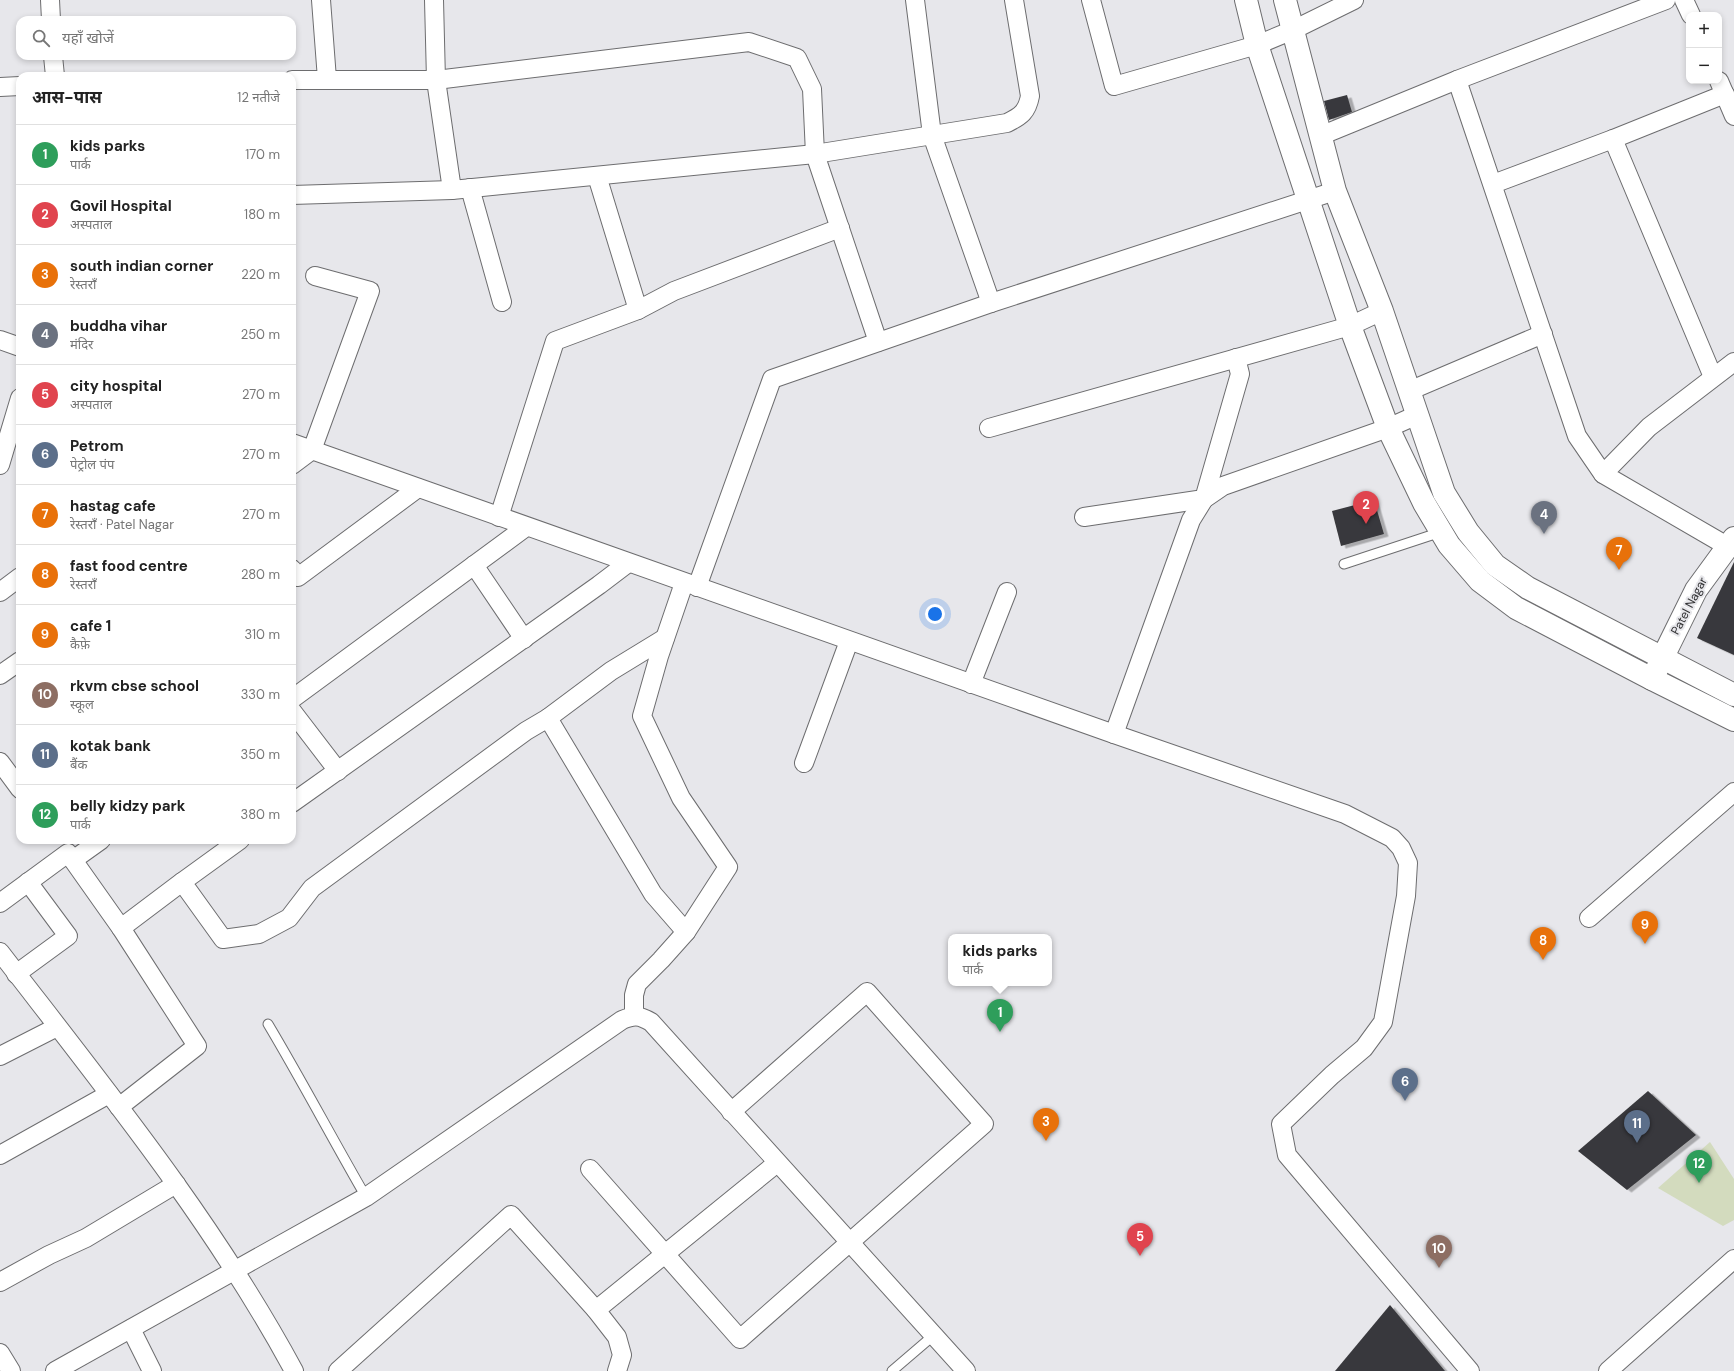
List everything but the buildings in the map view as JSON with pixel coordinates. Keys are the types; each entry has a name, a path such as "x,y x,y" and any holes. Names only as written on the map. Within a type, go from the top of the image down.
{"main road":[{"path":"1246,0 1257,45 1350,326 1388,428 1424,503 1449,545 1480,581 1516,608 1734,720"},
{"path":"1286,0 1335,192 1382,311 1444,493 1468,532 1495,565 1528,588 1662,659 1734,695"},
{"name":"Patel Nagar","path":"1652,679 1696,590 1732,545"}],"street":[{"path":"50,0 51,16"},
{"path":"321,0 327,79"},
{"path":"434,0 436,80 452,190"},
{"path":"915,0 932,135 991,303"},
{"path":"296,195 452,190 815,154 1007,122 1020,116 1028,106 1030,96 1014,0"},
{"path":"1091,0 1114,86 1257,45 1293,30 1354,0"},
{"path":"1320,136 1457,80 1666,0"},
{"path":"1684,0 1690,12"},
{"path":"296,80 436,80 749,42 797,58 812,89 815,154 878,342"},
{"path":"53,60 55,72"},
{"path":"1457,80 1577,436 1603,474 1732,545"},
{"path":"0,87 16,86"},
{"path":"1492,184 1613,139 1722,87 1734,116"},
{"path":"1613,139 1713,377"},
{"path":"597,176 638,310"},
{"path":"470,188 502,302"},
{"path":"634,1015 634,995 637,984 686,932 728,867 681,798 642,716 665,638 690,585 772,379 991,303 1335,192"},
{"path":"499,517 555,341 638,310 674,291 840,228"},
{"path":"296,462 312,450 370,290 315,276"},
{"path":"989,428 1350,326 1382,311"},
{"path":"1409,391 1543,334"},
{"path":"0,340 16,346"},
{"path":"1114,734 1191,520 1204,499 1240,374 1236,358"},
{"path":"1603,474 1649,427 1734,362"},
{"path":"0,465 7,415 16,403"},
{"path":"1084,517 1204,499 1223,486 1388,428 1417,415"},
{"path":"296,444 690,585 1345,814 1392,838 1408,862 1406,896 1383,1022 1364,1048 1332,1075 1281,1124 1287,1155 1470,1371"},
{"path":"296,575 418,488"},
{"path":"296,696 526,527"},
{"path":"296,800 600,585 628,563"},
{"path":"474,565 524,639"},
{"path":"0,592 16,580"},
{"path":"971,684 1007,592"},
{"path":"182,882 223,938 259,934 290,918 312,888 526,730 548,718 611,671 665,638"},
{"path":"804,763 849,641"},
{"path":"0,675 16,663"},
{"path":"296,716 338,771"},
{"path":"548,718 653,894 686,932"},
{"path":"0,762 16,781"},
{"path":"1589,918 1734,792"},
{"path":"0,903 66,851 88,844"},
{"path":"121,928 234,844"},
{"path":"0,1155 114,1100 197,1046 121,928 66,851"},
{"path":"16,974 68,936 28,882"},
{"path":"0,952 114,1100 176,1184 235,1271 294,1371"},
{"path":"590,1169 740,1339 984,1124 867,992 731,1112"},
{"path":"55,1371 366,1197 622,1020 634,1015 642,1017 650,1022 966,1371"},
{"path":"0,1056 57,1027"},
{"path":"596,1310 777,1163"},
{"path":"0,1282 49,1255 86,1238 176,1184"},
{"path":"338,1371 511,1215 596,1310 617,1337 622,1355 616,1371"},
{"path":"1608,1371 1734,1259"},
{"path":"131,1329 152,1371"},
{"path":"0,1353 12,1371"}],"lane":[{"path":"1344,564 1441,532"},
{"path":"268,1024 304,1084 329,1133 366,1197"},
{"path":"892,1371 934,1335"}],"green space":[{"path":"1710,1142 1734,1179 1734,1220 1723,1226 1658,1188"}],"place":[{"name":"Govil Hospital","path":"1366,524"},
{"name":"buddha vihar","path":"1544,534"},
{"name":"hastag cafe","path":"1619,570"},
{"name":"cafe 1","path":"1645,944"},
{"name":"fast food centre","path":"1543,960"},
{"name":"kids parks","path":"1000,1032"},
{"name":"Petrom","path":"1405,1101"},
{"name":"south indian corner","path":"1046,1141"},
{"name":"kotak bank","path":"1637,1143"},
{"name":"belly kidzy park","path":"1699,1183"},
{"name":"city hospital","path":"1140,1256"},
{"name":"rkvm cbse school","path":"1439,1268"}]}
